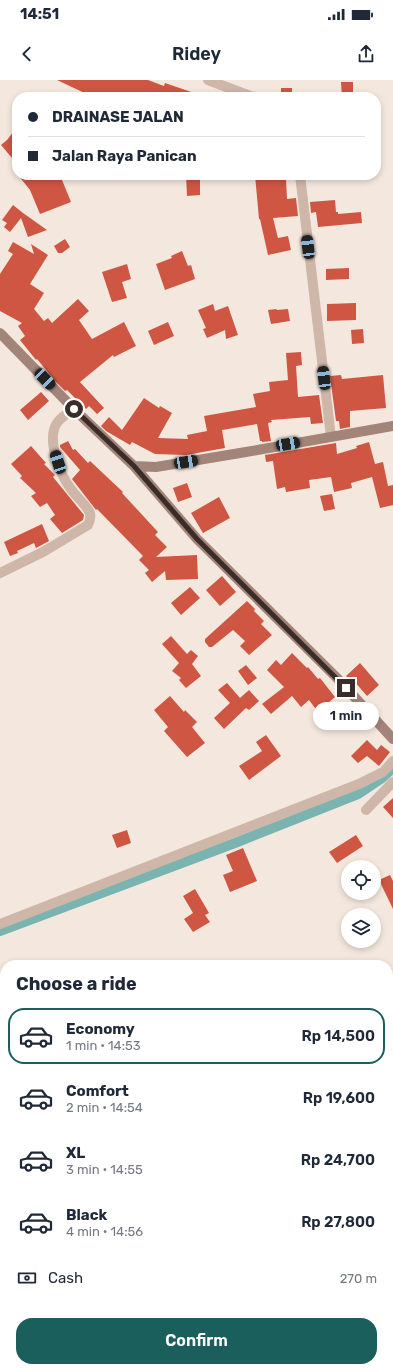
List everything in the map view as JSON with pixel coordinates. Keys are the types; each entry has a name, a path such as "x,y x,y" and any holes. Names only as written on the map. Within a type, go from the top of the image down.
{"street":[{"path":"208,80 240,92"},
{"path":"301,180 331,437"},
{"path":"0,333 74,409 134,466 197,539 337,678 393,739"},
{"path":"0,573 43,552 88,525 90,522 91,516 89,511 64,479 55,453 53,432 56,424 74,409"},
{"path":"134,466 156,466 393,426"},
{"path":"0,924 359,784 383,772 393,761"},
{"path":"366,810 393,782"}],"building":[{"path":"57,80 148,80 164,86 165,83 191,92 95,92 82,92"},
{"path":"341,82 353,82 353,92 342,92"},
{"path":"281,88 292,88 292,92 281,92"},
{"path":"12,134 12,158 1,145"},
{"path":"22,180 62,180 71,202 40,214 30,190"},
{"path":"186,180 200,180 200,195 187,196"},
{"path":"255,180 286,180 287,199 296,198 298,216 273,218 278,238 288,236 291,250 268,255 259,219"},
{"path":"335,200 336,212 338,212 338,214 361,212 362,223 318,227 316,212 311,213 310,202"},
{"path":"13,205 47,230 28,237 21,218 10,232 4,227 7,223 2,220"},
{"path":"65,239 70,247 62,253 58,253 54,246"},
{"path":"13,242 34,254 31,244 48,255 30,284 44,293 34,309 44,321 48,318 52,323 78,299 89,311 79,320 92,339 124,322 136,346 114,357 113,355 80,382 104,408 97,414 89,406 86,409 67,390 65,391 56,382 20,340 25,336 18,326 22,323 0,311 0,274 13,254 8,251"},
{"path":"182,251 188,266 191,265 195,279 165,290 156,264 172,258 171,256"},
{"path":"127,264 131,279 122,282 127,298 112,302 102,272"},
{"path":"349,268 349,279 326,280 326,269"},
{"path":"356,303 356,320 327,321 327,304"},
{"path":"213,304 215,311 228,306 238,335 226,339 225,330 207,338 203,329 206,328 198,310"},
{"path":"288,309 290,321 271,324 268,310"},
{"path":"168,322 174,336 154,345 148,331"},
{"path":"363,329 364,343 352,344 351,330"},
{"path":"301,352 302,365 296,366 298,397 319,395 323,423 311,424 310,417 271,420 272,422 268,423 271,441 262,442 260,441 257,424 222,430 225,448 186,455 155,454 132,442 130,445 106,431 101,426 109,417 122,430 144,398 159,408 160,406 172,413 158,438 188,439 187,435 207,431 204,416 256,407 253,394 270,391 269,382 288,380 286,353"},
{"path":"341,375 342,379 383,375 386,408 350,411 350,427 340,429 339,421 336,421 330,376"},
{"path":"41,392 49,401 28,420 20,410"},
{"path":"68,441 73,450 75,449 88,463 90,461 123,492 122,493 158,532 155,535 167,547 156,557 197,555 198,579 166,580 165,571 152,582 145,573 149,570 139,560 143,556 97,509 96,510 72,479 80,470 60,447 60,445"},
{"path":"369,442 375,464 383,462 388,486 393,485 393,505 380,508 372,477 351,483 352,488 334,492 331,477 309,480 310,488 286,492 285,487 277,489 273,461 266,462 265,455 336,443 337,454 357,448 356,446"},
{"path":"31,446 46,463 44,464 55,475 53,477 84,515 83,520 62,533 50,519 55,515 47,503 40,507 31,496 36,493 20,478 22,476 11,464"},
{"path":"187,483 192,497 178,502 173,488"},
{"path":"332,494 335,509 324,511 320,496"},
{"path":"219,497 230,518 203,533 191,513"},
{"path":"42,524 49,541 36,548 34,543 10,556 4,542"},
{"path":"222,576 236,592 220,606 206,590"},
{"path":"190,587 200,598 181,615 171,603"},
{"path":"247,601 264,621 261,624 272,635 249,655 240,646 245,641 233,630 212,647 209,647 205,642 205,639"},
{"path":"171,636 187,654 191,650 198,656 192,664 201,676 186,688 179,680 181,678 172,671 179,663 162,644"},
{"path":"292,653 307,668 308,667 318,679 320,678 335,697 318,712 309,700 301,707 292,696 271,714 262,704 284,687 267,670 276,660 281,665"},
{"path":"360,663 379,685 367,696 354,681 352,683 346,676"},
{"path":"246,665 257,678 248,685 238,671"},
{"path":"227,683 240,698 249,690 259,701 249,710 246,708 224,729 214,718 230,703 218,690"},
{"path":"170,696 184,712 185,710 197,722 192,727 205,743 187,757 164,731 168,727 154,710"},
{"path":"266,735 281,756 249,780 239,766 262,751 256,742"},
{"path":"367,740 377,750 381,745 390,752 379,766 367,756 358,763 351,756"},
{"path":"393,798 393,818 383,807"},
{"path":"127,830 131,843 117,848 112,835"},
{"path":"356,835 363,846 337,863 329,852"},
{"path":"243,848 257,881 230,892 223,875 233,871 226,855"},
{"path":"390,875 393,881 393,909 381,884 381,879"},
{"path":"195,889 209,913 205,915 210,922 193,932 184,919 193,913 183,896"}],"waterway":[{"path":"0,931 235,843 358,794 382,778 392,769"}],"route":[{"path":"74,409 134,466 197,539 346,688"}]}
